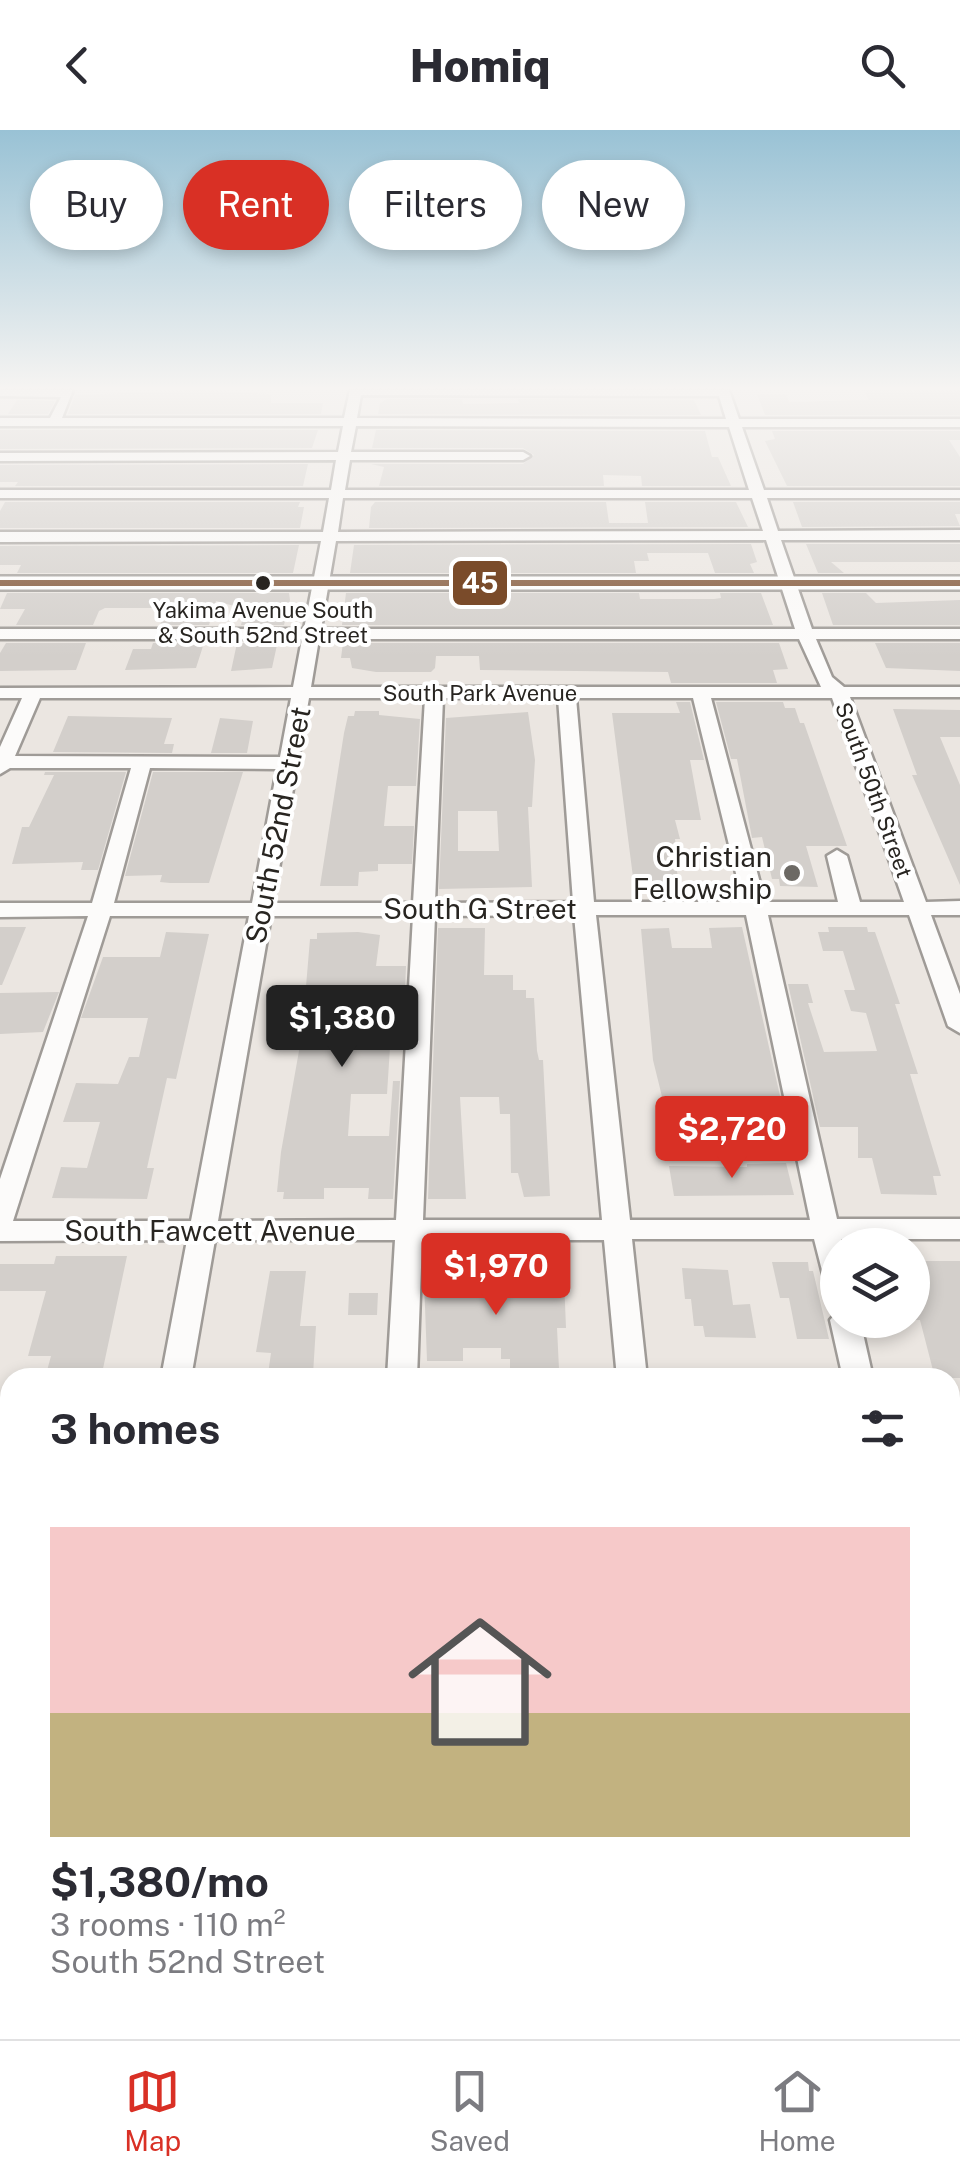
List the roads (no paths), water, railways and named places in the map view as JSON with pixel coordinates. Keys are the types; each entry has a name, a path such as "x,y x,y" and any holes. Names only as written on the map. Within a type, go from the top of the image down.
{"main road":[{"path":"0,582 960,583"}],"street":[{"name":"South 52nd Street","path":"178,1368 340,479"},
{"name":"South 50th Street","path":"753,479 806,634 824,680 839,692 960,1026"},
{"path":"0,494 960,494"},
{"path":"0,537 960,535"},
{"path":"0,634 960,634"},
{"name":"South Park Avenue","path":"0,693 960,692"},
{"path":"34,693 1,764 290,763"},
{"path":"402,1368 434,693"},
{"path":"567,693 584,910 631,1368"},
{"path":"701,693 756,909 825,1228"},
{"path":"0,1220 101,910 142,762"},
{"path":"836,856 851,909"},
{"name":"South G Street","path":"0,910 960,908"},
{"name":"South Fawcett Avenue","path":"930,1229 960,1229"},
{"name":"South Fawcett Avenue","path":"0,1231 820,1230"},
{"path":"849,1338 856,1368"}],"place":[{"name":"Yakima Avenue South & South 52nd Street","path":"263,583"},
{"name":"Christian Fellowship","path":"792,873"}]}
